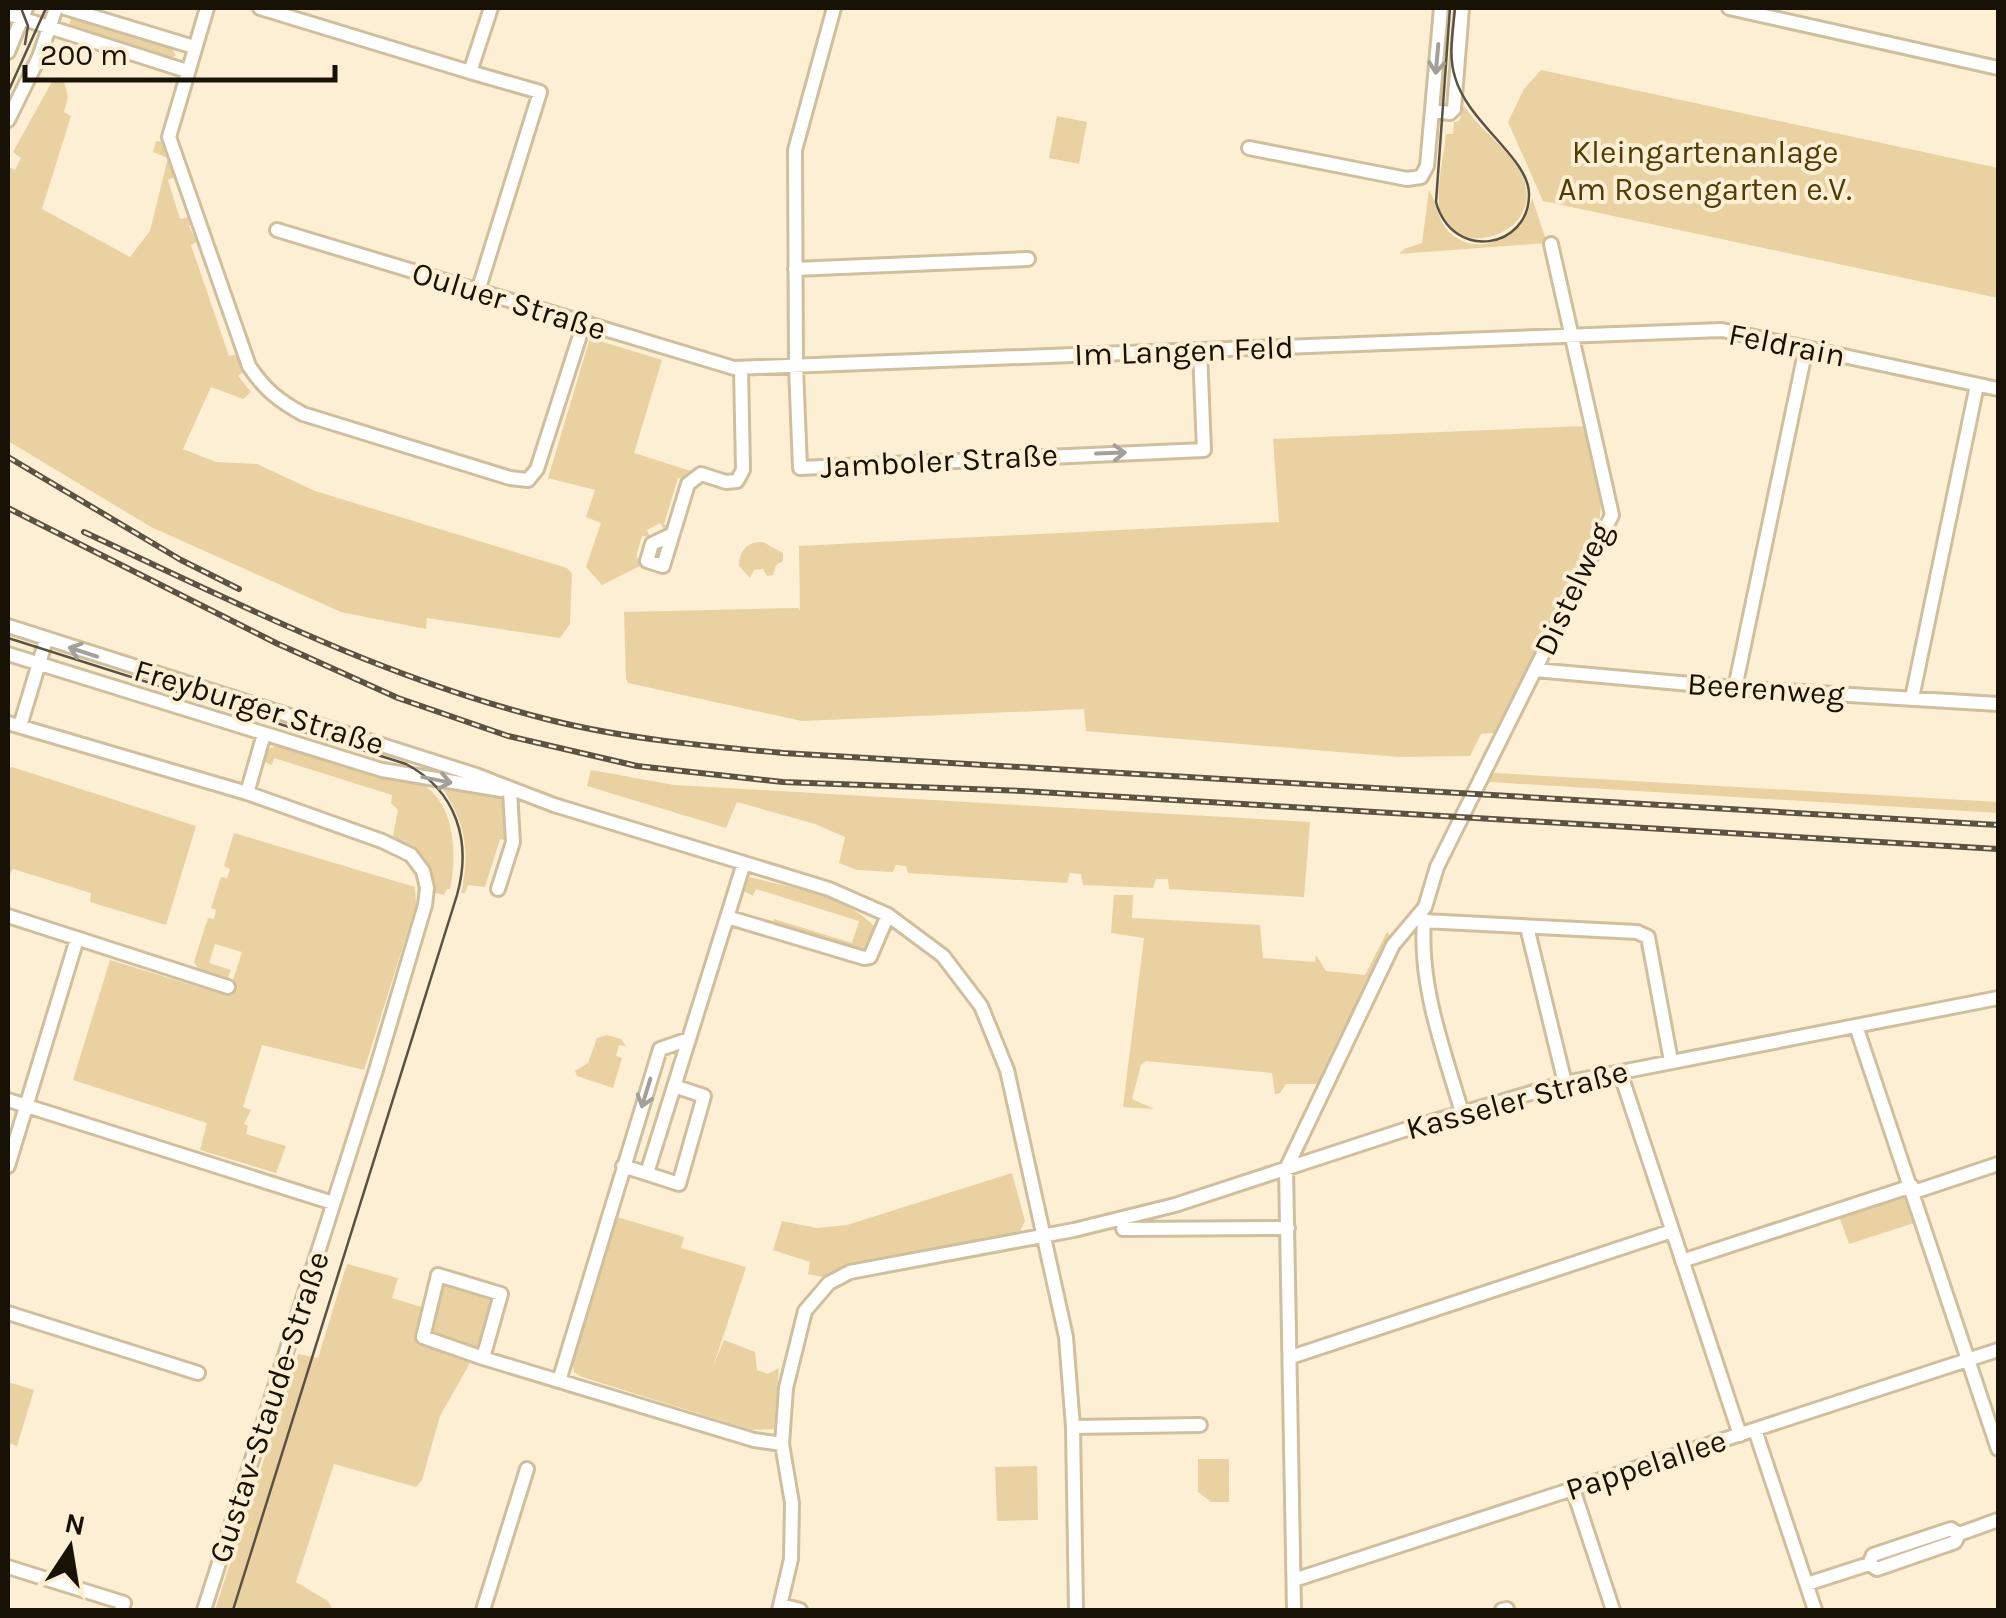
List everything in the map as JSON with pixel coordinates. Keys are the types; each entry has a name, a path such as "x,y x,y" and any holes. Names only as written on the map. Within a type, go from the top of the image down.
{"street":[{"path":"8,120 27,84 56,8"},
{"path":"65,8 194,47"},
{"path":"206,8 169,137 248,366 261,386 303,414 510,478 528,480 538,468 584,324"},
{"path":"260,8 540,92 478,291"},
{"path":"470,72 490,8"},
{"name":"Jamboler Straße","path":"834,8 795,150 800,468 1204,450 1200,351"},
{"path":"1249,148 1417,179 1427,166 1440,8 1462,9 1454,109 1450,113 1432,111"},
{"path":"1731,8 1998,68"},
{"path":"8,52 18,14 50,28 187,71"},
{"name":"Ouluer Straße","path":"277,230 714,364 741,368 796,366"},
{"name":"Distelweg","path":"1422,918 1437,866 1612,515 1551,244"},
{"path":"796,269 1028,259"},
{"name":"Feldrain","path":"1572,335 1722,330 1998,389"},
{"name":"Im Langen Feld","path":"796,366 1572,335"},
{"path":"1735,688 1806,348"},
{"path":"672,535 693,478 701,474 731,482 737,481 743,470 741,368"},
{"path":"1912,698 1977,384"},
{"name":"Freyburger Straße","path":"8,626 476,775 510,791 829,890 888,914 926,941 957,970 989,1021 1017,1103 1066,1336 1073,1427 1076,1610"},
{"path":"14,724 46,640"},
{"name":"Freyburger Straße","path":"8,654 389,772 510,791"},
{"name":"Beerenweg","path":"1535,670 1735,688 1998,704"},
{"name":"Gustav-Staude-Straße","path":"14,724 246,793 393,846 411,856 423,871 427,888 399,993 204,1610"},
{"path":"246,793 264,734"},
{"path":"498,889 513,842 510,791"},
{"path":"647,1173 744,863"},
{"path":"727,917 864,958 870,957 888,914"},
{"path":"8,916 228,987"},
{"path":"1422,918 1430,1002 1462,1113"},
{"path":"1294,1610 1286,1170 1393,945 1422,918 1637,932 1648,937 1671,1061"},
{"path":"1527,927 1565,1083"},
{"path":"8,1166 77,940"},
{"name":"Kasseler Straße","path":"780,1608 791,1559 792,1503 782,1444 786,1388 805,1311 829,1284 850,1272 1175,1205 1565,1083 1998,998"},
{"path":"1856,1026 1998,1449"},
{"path":"558,1381 660,1049 689,1039"},
{"path":"1620,1072 1740,1435"},
{"path":"623,1166 679,1184 704,1096 674,1086"},
{"path":"8,1100 333,1203"},
{"path":"1682,1261 1998,1164"},
{"path":"1123,1229 1288,1228"},
{"path":"1291,1357 1672,1231"},
{"path":"482,1358 501,1294 438,1275 423,1337 482,1358 754,1440 782,1444"},
{"path":"8,1313 198,1373"},
{"name":"Pappelallee","path":"1294,1580 1998,1350"},
{"path":"1073,1427 1200,1425"},
{"path":"1755,1430 1816,1610"},
{"path":"483,1610 527,1469"},
{"path":"1573,1489 1613,1610"},
{"path":"1807,1584 1868,1564 1877,1569 1955,1542 1959,1534 1998,1520"},
{"path":"8,1567 124,1603 121,1610"},
{"path":"780,1608 800,1610"}],"green space":[{"path":"72,15 169,45 176,55 168,60 68,29"},
{"name":"Kleingartenanlage Am Rosengarten e.V.","path":"1541,70 1998,168 1998,298 1543,201 1508,122 1524,89"},
{"path":"63,77 68,97 64,112 71,116 42,209 130,257 150,231 168,158 153,152 156,141 163,142 175,177 168,180 180,219 189,217 197,242 191,245 229,356 237,354 245,370 238,376 251,392 243,399 211,387 183,449 216,462 257,464 315,491 567,568 572,574 570,624 560,638 427,618 426,629 341,612 151,527 8,441 8,167 15,170 21,158 13,152 54,78 61,81"},
{"path":"1464,106 1511,158 1523,178 1527,199 1521,216 1509,228 1492,236 1458,234 1445,223 1439,204 1446,134 1453,134 1454,122 1459,121"},
{"path":"1057,116 1087,122 1079,164 1049,158"},
{"path":"1429,190 1449,232 1474,244 1487,244 1511,233 1528,211 1532,198 1547,243 1399,254 1422,243"},
{"path":"590,338 662,360 634,453 691,471 688,480 678,478 664,524 670,527 664,530 660,523 647,530 650,537 642,536 636,557 642,560 640,566 602,585 586,567 601,523 586,517 595,490 548,478"},
{"path":"1586,426 1601,501 1599,530 1494,733 1481,734 1470,756 1399,757 1086,731 1084,709 802,721 628,683 626,679 624,612 798,608 800,611 799,546 1279,522 1273,439"},
{"path":"763,542 783,553 783,561 776,565 773,575 767,576 763,569 754,570 750,578 739,566 742,551 748,545"},
{"path":"277,745 382,776 416,781 432,792 441,803 451,831 450,889 444,895 432,892 414,850 393,836 398,810 391,803 392,795 274,758 272,765 263,761 265,751"},
{"path":"8,768 196,826 166,925 90,902 91,893 13,869 8,877"},
{"path":"591,770 674,785 1310,822 1304,897 1169,889 1168,879 1156,879 1153,888 1083,885 1081,874 1070,873 1067,883 908,873 906,866 896,865 893,872 857,870 839,863 845,837 815,824 737,802 726,828 587,786"},
{"path":"1495,773 1998,802 1998,813 1490,782 1482,791"},
{"path":"441,786 507,799 509,841 500,839 485,887 468,885 465,893 461,893 464,837"},
{"path":"234,833 415,887 416,905 364,1070 262,1045 243,1107 251,1110 244,1124 248,1126 246,1134 286,1146 276,1173 200,1150 207,1123 73,1080 110,960 228,996 242,952 215,944 209,963 231,970 226,983 200,972 194,962 208,918 214,919 216,910 211,908 221,877 227,878 230,869 224,866"},
{"path":"749,877 816,894 848,907 875,927 869,946 862,952 773,926 774,919 852,943 859,921 756,889 753,896 742,890"},
{"path":"1114,895 1133,895 1132,918 1260,925 1263,958 1315,962 1316,955 1326,971 1365,975 1387,932 1392,938 1318,1084 1286,1084 1275,1094 1272,1073 1146,1061 1141,1065 1132,1099 1154,1109 1123,1107 1144,938 1111,933"},
{"path":"607,1035 621,1039 626,1046 619,1045 616,1056 622,1058 613,1088 577,1076 575,1071 588,1063 597,1038"},
{"path":"1012,1173 1025,1221 1017,1237 846,1265 823,1277 808,1274 810,1262 773,1250 782,1221 817,1228 847,1225"},
{"path":"1907,1194 1917,1222 1849,1244 1839,1216"},
{"path":"617,1217 684,1237 681,1248 746,1267 713,1367 724,1340 755,1352 757,1370 768,1374 779,1368 774,1429 751,1430 574,1372 572,1360"},
{"path":"347,1264 398,1278 392,1298 428,1309 418,1344 470,1363 440,1416 422,1480 416,1487 334,1464 296,1582 328,1601 333,1610 215,1610 298,1354 318,1358"},
{"path":"445,1282 473,1289 491,1299 494,1305 484,1343 467,1350 431,1334 428,1323 440,1286"},
{"path":"8,1382 34,1390 17,1446 8,1443"},
{"path":"1198,1459 1229,1459 1229,1502 1211,1502 1198,1492"},
{"path":"1037,1466 1038,1520 997,1521 995,1467"}],"tram line":[{"path":"21,8 28,26 25,44"},
{"path":"8,92 46,8"},
{"path":"1450,8 1436,202 1445,221 1458,234 1473,241 1489,241 1517,227 1526,212 1529,194 1519,167 1472,109 1455,77 1451,52 1455,8"},
{"path":"8,638 406,764 438,788 449,803 461,837 463,856 457,895 233,1610"}],"railway":[{"path":"8,457 181,560 239,589"},
{"path":"8,508 276,643 398,698 508,736 637,766 783,782 1022,791 1998,849"},
{"path":"84,532 255,612 429,683 550,720 637,737 783,753 1998,825"}]}
